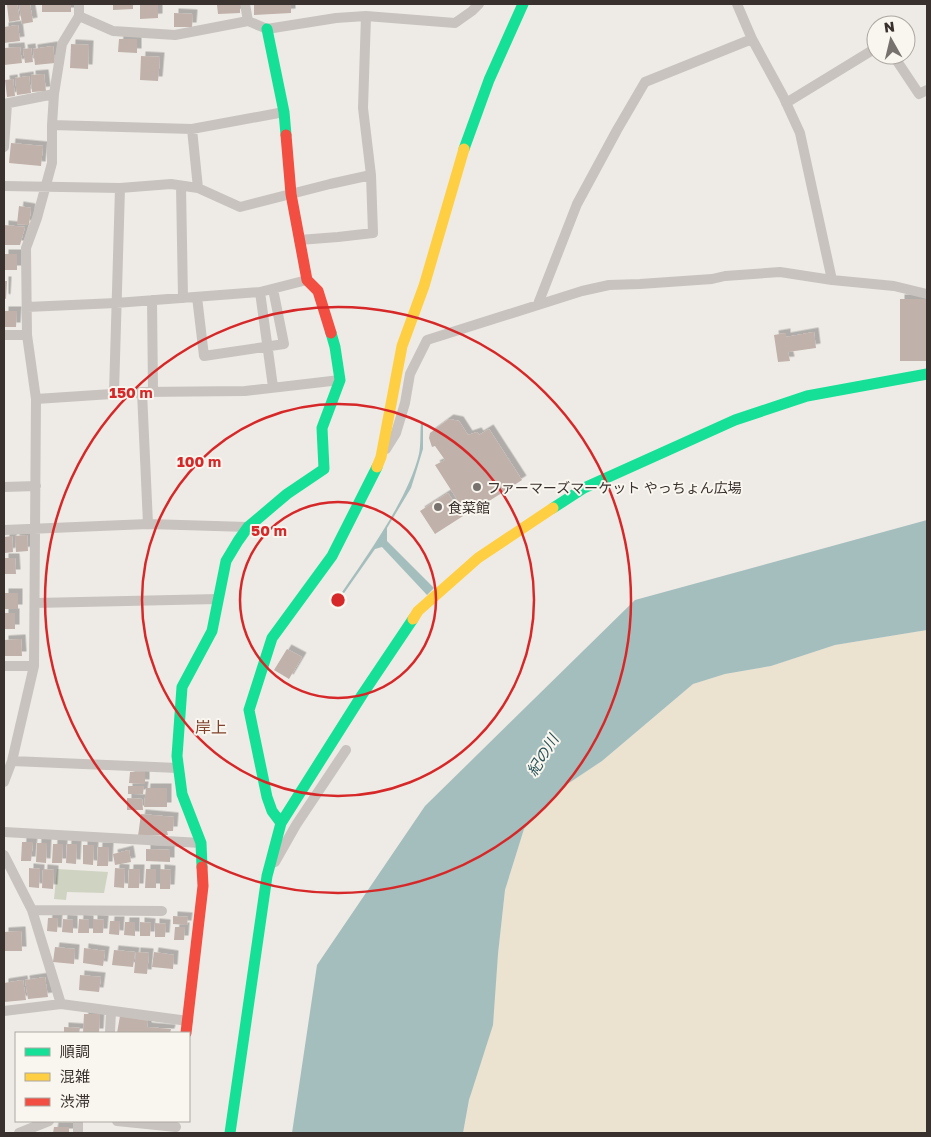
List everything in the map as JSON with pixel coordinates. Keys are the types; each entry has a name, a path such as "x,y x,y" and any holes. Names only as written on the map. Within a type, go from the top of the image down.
{"street":[{"path":"4,782 12,761 34,666 36,400 26,335 26,248 37,218 52,163 54,94 62,44 78,16 78,4"},
{"path":"245,4 248,22"},
{"path":"381,457 402,346 424,286 464,148 489,80 524,4"},
{"path":"737,4 752,39 800,133 832,280"},
{"path":"78,16 113,31 175,35 248,22 267,29 336,18 366,16 455,23 475,6"},
{"path":"298,240 338,238 373,233 371,176 363,108 366,16"},
{"path":"186,1032 203,886 201,843 182,794 178,768 177,756 182,687 212,631 226,561 248,527 287,494 324,469 322,428 340,380 335,347 318,291 307,280 298,240 291,194 284,112 267,29"},
{"path":"538,304 577,204 645,82 752,39"},
{"path":"786,103 866,54"},
{"path":"900,65 920,94 927,90"},
{"path":"4,147 5,104 54,94"},
{"path":"52,125 192,129 284,112"},
{"path":"192,129 198,188"},
{"path":"4,186 120,188 171,184 198,188 240,206 371,176"},
{"path":"181,186 183,298"},
{"path":"114,393 120,188"},
{"path":"281,823 272,811 267,797 249,710 272,638 332,556 381,457 396,433 405,403 410,374 427,340 538,304 609,285 712,279 725,276 780,272 832,280 894,286 927,294"},
{"path":"27,307 116,303 260,292 307,280"},
{"path":"197,297 204,356 284,344 273,289"},
{"path":"260,292 273,388"},
{"path":"148,524 148,392 152,300"},
{"path":"4,335 26,335"},
{"path":"230,1133 267,876 281,823 418,611 478,558 584,488 735,420 807,396 927,374"},
{"path":"36,400 114,393 245,391 340,380"},
{"path":"4,487 36,486"},
{"path":"4,530 148,524 248,527"},
{"path":"35,603 218,599"},
{"path":"4,666 34,666"},
{"path":"267,876 296,825 346,750"},
{"path":"12,761 178,768"},
{"path":"4,832 201,843"},
{"path":"4,855 32,910 61,1004"},
{"path":"32,910 162,911"},
{"path":"4,1011 61,1004 188,1021"},
{"path":"110,1032 112,1011"},
{"path":"19,1133 46,1122"},
{"path":"127,1122 176,1127"}],"green space":[{"path":"57,869 108,872 104,893 67,892 66,900 54,899"}],"sand":[{"path":"927,630 927,1133 463,1133 498,954 505,890 524,829 566,785 602,761 693,684 725,674 771,666 835,645"}],"water":[{"path":"421,423 423,423 423,449 411,488 387,528 387,541 434,588 427,595 382,547 375,549 335,606 334,604 370,551 405,492 419,454"},
{"name":"紀の川","path":"927,520 927,630 835,645 771,666 725,674 693,684 602,761 566,785 524,829 505,890 493,1025 469,1100 463,1133 292,1133 317,965 425,806 635,600"}],"building":[{"path":"17,4 20,20 9,22 7,5"},
{"path":"19,4 30,4 33,22 22,24"},
{"path":"42,4 71,4 71,12 42,12"},
{"path":"113,4 133,4 133,9 113,10"},
{"path":"140,4 158,4 158,18 140,19"},
{"path":"240,4 240,13 218,14 217,5"},
{"path":"254,4 291,4 291,13 254,15"},
{"path":"174,13 193,14 192,27 174,27"},
{"path":"18,25 20,41 4,43 4,27"},
{"path":"119,39 137,39 137,53 118,52"},
{"path":"71,44 89,45 88,69 70,68"},
{"path":"53,46 55,63 35,65 33,49"},
{"path":"20,47 22,63 4,65 4,48"},
{"path":"31,48 33,62 25,63 23,49"},
{"path":"141,56 160,57 158,81 140,80"},
{"path":"44,74 46,91 32,92 31,75"},
{"path":"29,76 31,93 17,95 15,78"},
{"path":"13,79 15,96 7,97 5,80"},
{"path":"11,143 43,146 41,166 9,163"},
{"path":"19,206 31,208 29,225 17,224"},
{"path":"4,225 25,227 20,245 4,245"},
{"path":"4,254 17,254 17,270 4,270"},
{"path":"4,281 7,281 6,299 4,298"},
{"path":"900,299 926,299 926,361 900,361"},
{"path":"4,311 17,311 16,327 4,327"},
{"path":"814,332 816,348 788,352 790,361 778,362 774,335 786,333 786,337"},
{"path":"449,419 459,421 468,435 477,432 479,435 489,429 522,480 467,515 435,465 445,460 435,446 432,447 429,438 430,433"},
{"path":"448,493 463,516 435,534 420,511"},
{"path":"27,535 28,551 16,552 15,536"},
{"path":"12,536 13,552 5,553 5,537"},
{"path":"4,558 15,558 16,574 4,574"},
{"path":"4,593 18,593 18,609 4,609"},
{"path":"4,613 15,613 15,629 4,629"},
{"path":"21,639 22,656 4,656 4,640"},
{"path":"287,649 302,657 289,679 274,670"},
{"path":"145,771 145,784 129,783 130,772"},
{"path":"128,786 144,786 143,794 128,794"},
{"path":"146,788 167,788 167,807 144,807"},
{"path":"127,798 142,799 143,810 127,810"},
{"path":"141,814 174,817 173,831 167,831 168,835 138,836"},
{"path":"22,842 33,842 31,861 21,861"},
{"path":"37,843 47,843 46,863 36,862"},
{"path":"53,844 63,844 62,863 52,863"},
{"path":"67,844 77,844 76,864 66,863"},
{"path":"83,845 94,845 93,865 83,864"},
{"path":"98,847 109,847 108,866 97,866"},
{"path":"146,849 170,850 170,862 146,861"},
{"path":"129,850 131,862 115,865 113,854"},
{"path":"29,868 40,869 39,888 29,887"},
{"path":"115,868 125,869 124,888 114,887"},
{"path":"43,869 54,870 53,889 42,888"},
{"path":"129,869 140,869 139,888 128,888"},
{"path":"146,869 156,869 156,888 145,888"},
{"path":"160,869 171,870 170,889 160,889"},
{"path":"173,916 188,917 187,925 173,924"},
{"path":"48,918 58,918 57,932 47,931"},
{"path":"63,919 73,920 73,933 62,932"},
{"path":"79,919 89,920 89,933 78,933"},
{"path":"93,919 104,920 103,933 93,933"},
{"path":"110,921 120,921 119,935 109,934"},
{"path":"125,922 135,922 135,936 124,935"},
{"path":"140,922 151,923 150,936 140,936"},
{"path":"155,923 166,924 165,937 155,937"},
{"path":"175,927 185,927 184,940 174,940"},
{"path":"21,931 22,951 4,951 4,932"},
{"path":"55,947 75,949 74,964 53,962"},
{"path":"84,948 105,951 103,966 83,963"},
{"path":"114,950 135,952 133,967 112,965"},
{"path":"136,952 149,953 147,974 134,973"},
{"path":"154,952 174,955 173,969 152,967"},
{"path":"80,975 101,977 99,992 79,990"},
{"path":"45,977 48,997 28,999 25,980"},
{"path":"23,980 26,1000 4,1002 4,983"},
{"path":"84,1014 100,1014 99,1032 83,1032"},
{"path":"120,1016 148,1021 147,1027 171,1029 170,1032 117,1032"},
{"path":"64,1027 80,1028 79,1032 64,1032"},
{"path":"54,1127 69,1127 69,1133 53,1133"}],"traffic: fast":[{"path":"464,149 489,80 523,4"},
{"path":"267,29 284,112 286,135"},
{"path":"202,867 201,843 182,794 177,756 182,687 212,631 226,561 238,541 248,527 287,494 324,469 322,428 340,380 331,333"},
{"path":"553,508 584,488 735,420 807,396 927,374"},
{"path":"281,823 272,811 267,797 249,710 272,638 332,556 377,467"},
{"path":"230,1133 267,876 281,823 362,695 413,619"}],"traffic: slow":[{"path":"377,467 381,457 402,346 424,286 464,149"},
{"path":"413,619 418,611 478,558 553,508"}],"traffic: jam":[{"path":"286,135 291,194 307,280 318,291 331,333"},
{"path":"186,1032 203,886 202,867"}],"place":[{"name":"ファーマーズマーケット やっちょん広場","path":"477,487"},
{"name":"食菜館","path":"438,507"}],"district":[{"name":"岸上","path":"211,727"}]}
